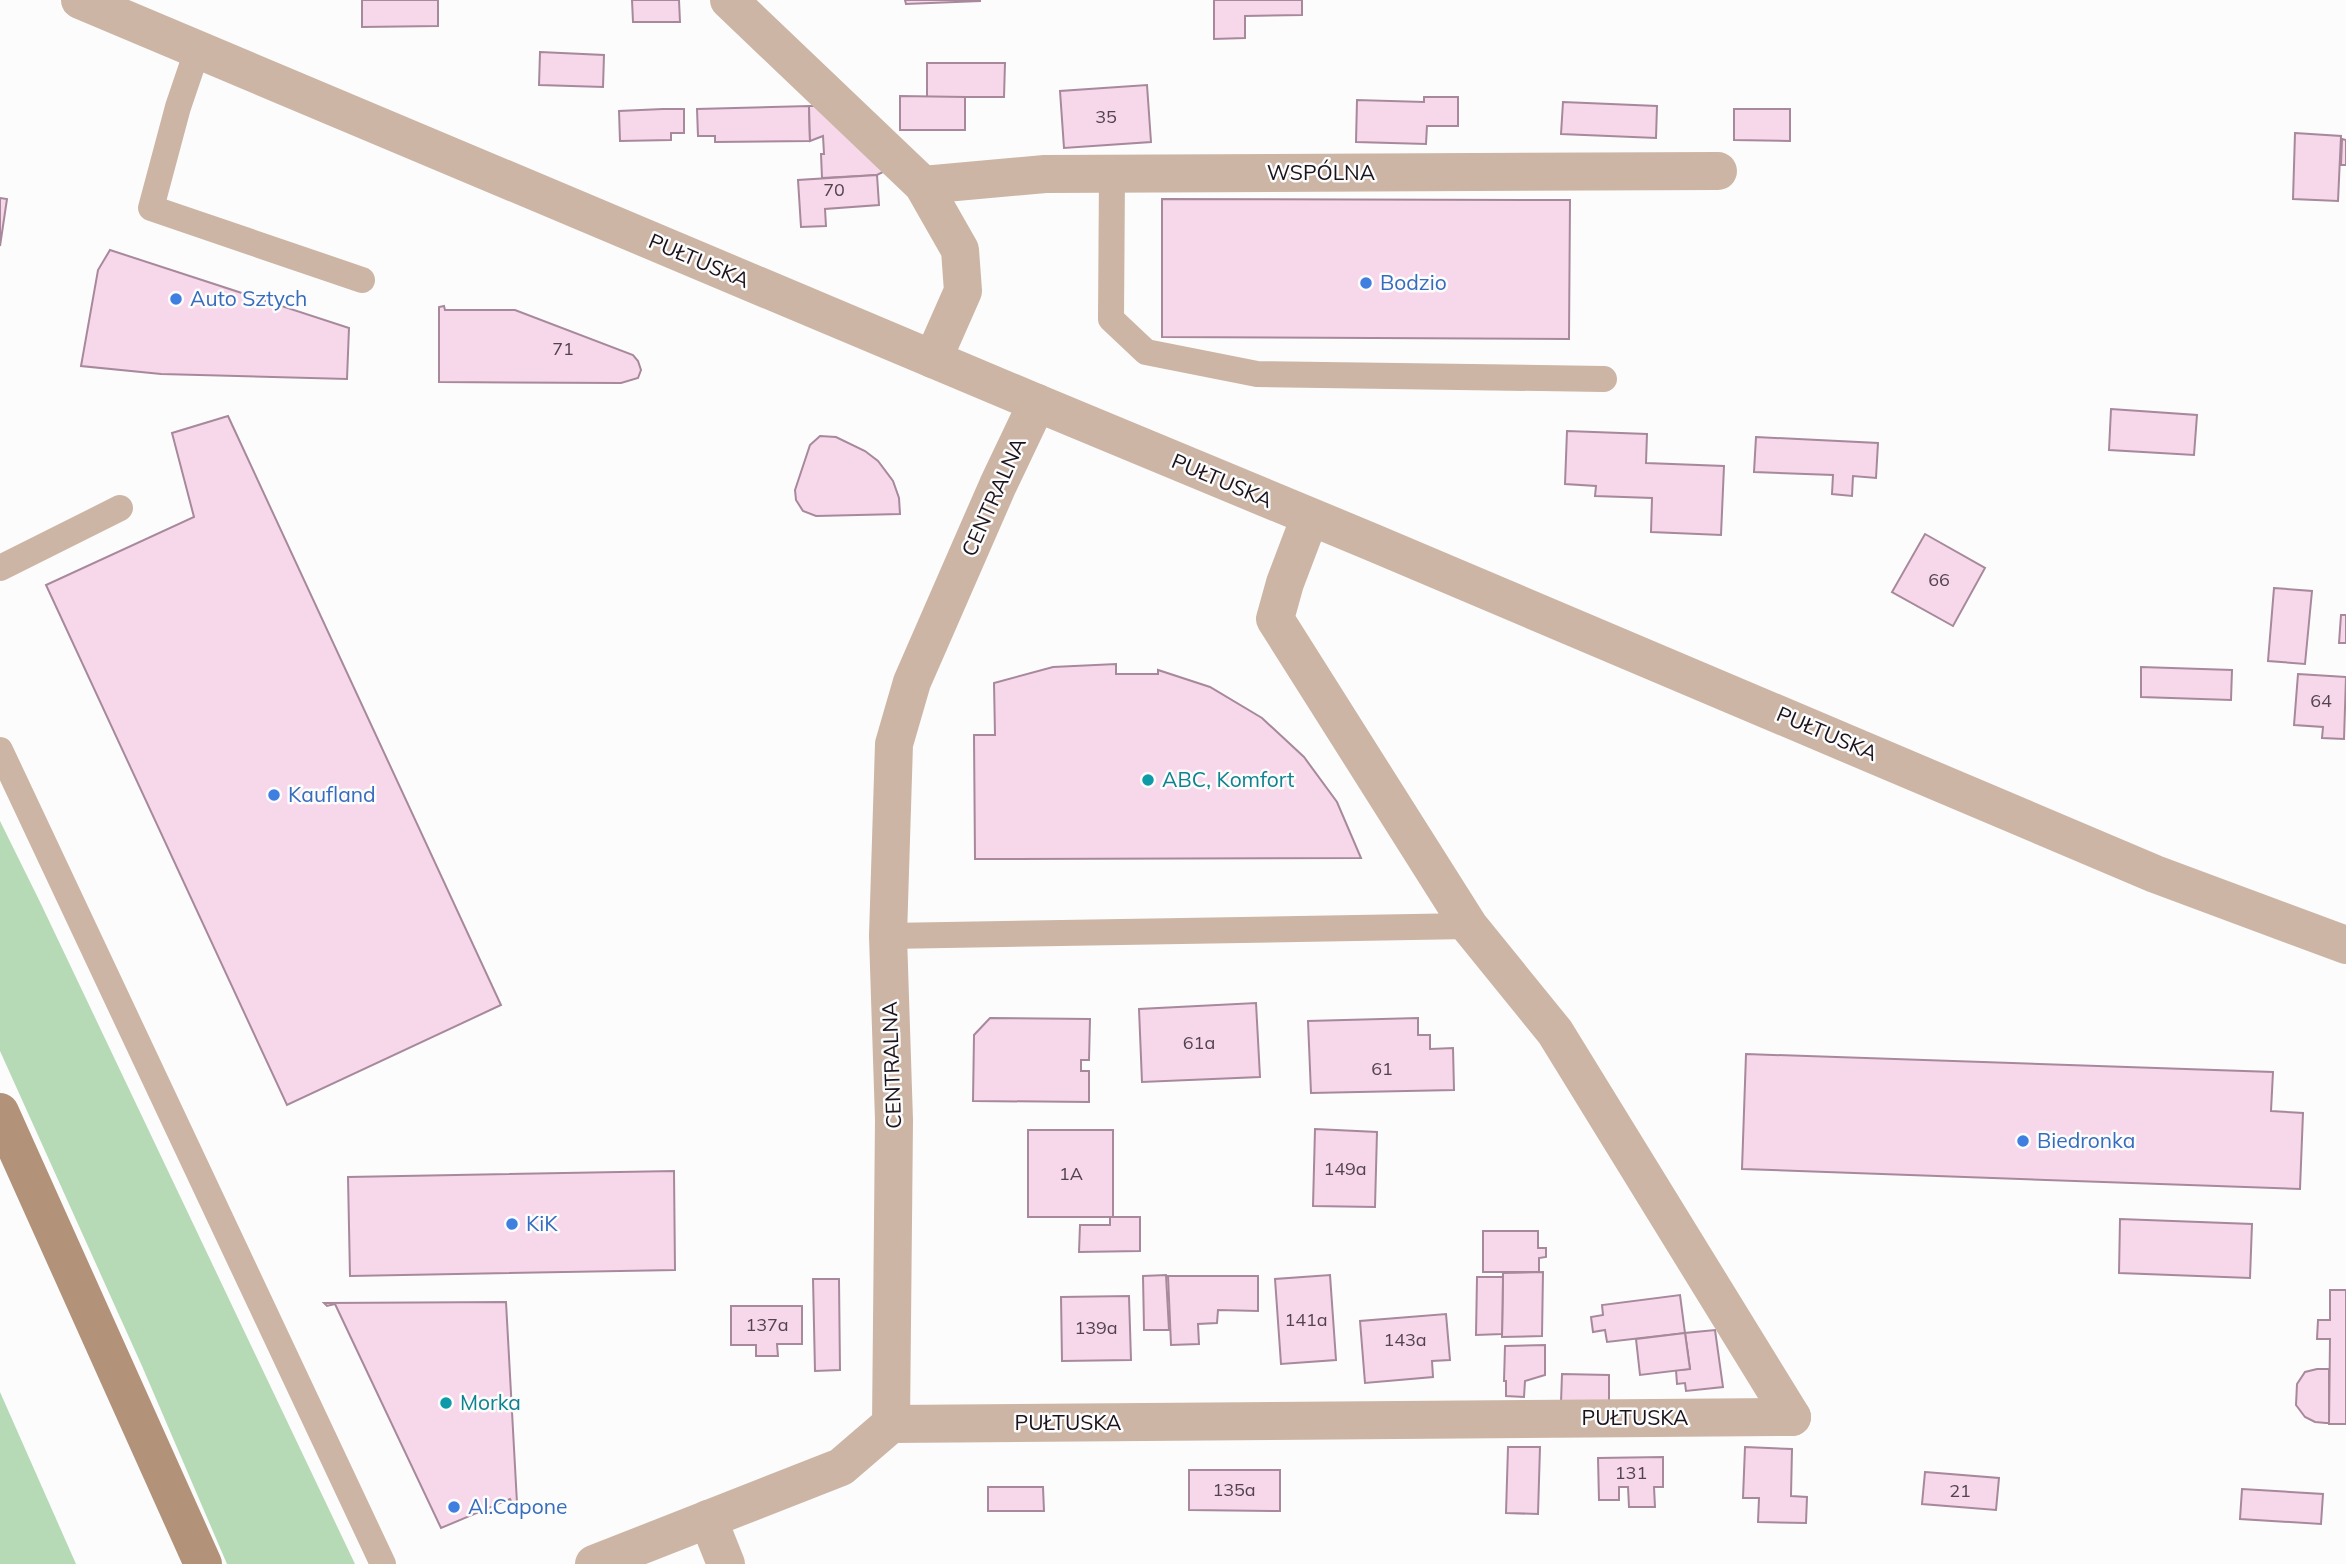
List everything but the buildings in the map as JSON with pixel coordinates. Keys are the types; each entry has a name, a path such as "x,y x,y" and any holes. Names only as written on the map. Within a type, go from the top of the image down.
{"main road":[{"path":"0,1112 203,1564"}],"street":[{"path":"729,0 923,185 960,250 963,291 933,359"},
{"name":"PUŁTUSKA","path":"80,1 2155,874 2346,945"},
{"name":"WSPÓLNA","path":"923,185 1045,174 1718,171"},
{"name":"CENTRALNA","path":"891,1424 894,1120 888,936 894,744 912,682 1037,403"},
{"name":"PUŁTUSKA","path":"891,1424 1792,1417 1555,1032 1469,926 1275,620 1285,583 1310,517"},
{"path":"594,1564 841,1467 891,1424"},
{"path":"708,1519 726,1564"}],"lane":[{"path":"197,51 178,107 151,208 362,280"},
{"path":"1112,174 1111,319 1146,352 1257,374 1604,379"},
{"path":"0,568 120,508"},
{"path":"0,750 383,1564"},
{"path":"888,936 1469,926"}],"green space":[{"path":"0,821 355,1564 227,1564 142,1366 0,1051"},
{"path":"0,1392 76,1564 0,1564"}],"place":[{"name":"Bodzio","path":"1366,283"},
{"name":"Auto Sztych","path":"176,299"},
{"name":"ABC, Komfort","path":"1148,780"},
{"name":"Kaufland","path":"274,795"},
{"name":"Biedronka","path":"2023,1141"},
{"name":"KiK","path":"512,1224"},
{"name":"Morka","path":"446,1403"},
{"name":"Al.Capone","path":"454,1507"}]}
